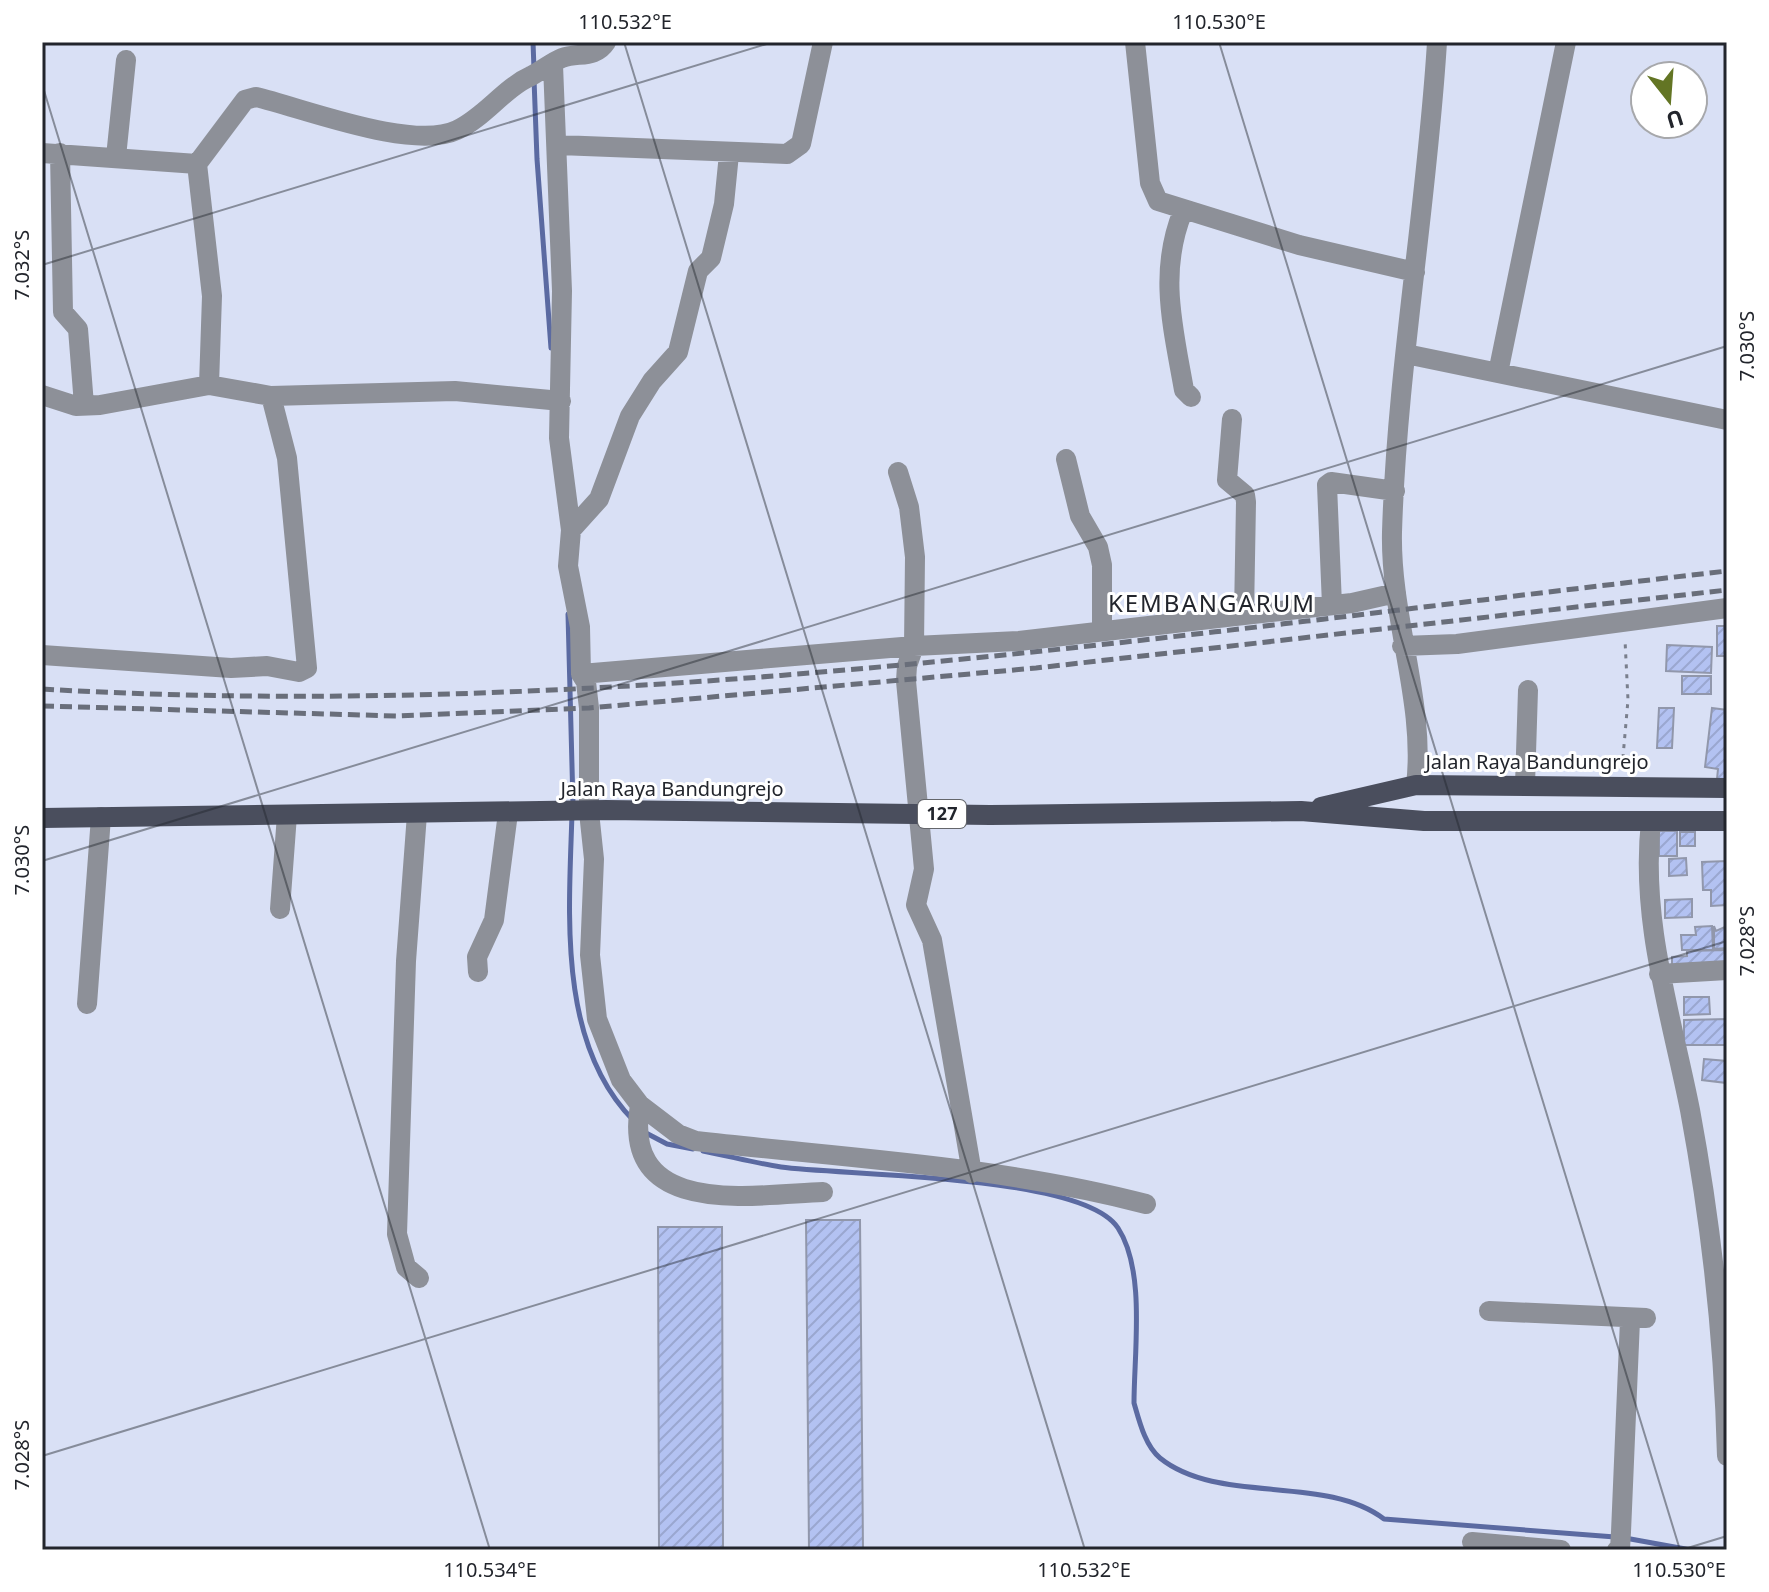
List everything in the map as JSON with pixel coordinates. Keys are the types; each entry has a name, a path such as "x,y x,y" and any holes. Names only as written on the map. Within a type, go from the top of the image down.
{"main road":[{"name":"Jalan Raya Bandungrejo","path":"1301,811 1416,785 1727,788"},
{"path":"1599,786 1599,821"},
{"name":"Jalan Raya Bandungrejo","path":"42,818 579,812 990,815 1301,811 1424,821 1727,821"}],"street":[{"path":"209,385 212,296 197,164 236,111 251,97 425,138 461,129 554,59 595,53 606,42"},
{"path":"559,145 787,154 801,144 823,42"},
{"path":"1135,42 1152,192 1158,201 1299,245 1415,272"},
{"path":"1416,785 1419,738 1402,646 1392,535 1406,354 1437,42"},
{"path":"1498,373 1566,42"},
{"path":"554,59 559,145 559,438 571,530 568,566 580,627 581,674 586,682 589,708 579,812 594,859 590,955 597,1019 621,1080 639,1109 678,1134 696,1141 972,1173 1107,1193 1146,1204"},
{"path":"116,157 126,60"},
{"path":"84,405 78,329 63,312 51,153 197,164"},
{"path":"571,530 599,499 630,416 652,381 678,352 698,271 711,258 724,204 729,154"},
{"path":"1183,211 1171,240 1168,293 1184,390 1191,397"},
{"path":"1406,354 1727,420"},
{"path":"42,395 84,405 134,400 209,385 271,396 426,391 559,400"},
{"path":"42,655 231,668 267,666 299,672 307,668 287,458 271,396"},
{"path":"1232,419 1227,480 1245,495 1246,502 1244,615"},
{"path":"1066,459 1080,516 1098,547 1102,565 1102,632"},
{"path":"898,472 909,507 914,540 914,646 906,681 916,813 924,869 916,905 932,940 972,1173"},
{"path":"1332,605 1327,485 1331,482 1395,491"},
{"path":"581,674 1102,632 1332,605 1396,593"},
{"path":"1402,646 1457,644 1727,608"},
{"path":"1525,785 1528,690"},
{"path":"478,972 477,957 494,920 508,813"},
{"path":"417,814 406,961 397,1234 406,1267 419,1278"},
{"path":"280,909 287,815"},
{"path":"87,1004 101,817"},
{"path":"1651,821 1647,856 1659,974 1690,1112 1704,1199 1723,1354 1727,1456"},
{"path":"1659,974 1727,970"},
{"path":"639,1109 637,1136 641,1158 651,1173 670,1184 729,1196 823,1192"},
{"path":"1489,1311 1638,1319 1619,1544"},
{"path":"1472,1542 1561,1550"}],"path":[{"path":"1621,786 1628,700 1624,620"}],"building":[{"path":"1717,626 1727,626 1727,656 1717,656"},
{"path":"1667,645 1712,647 1711,673 1666,671"},
{"path":"1682,676 1711,676 1711,694 1682,694"},
{"path":"1659,708 1674,708 1672,748 1657,748"},
{"path":"1712,708 1727,710 1727,780 1717,779 1718,769 1705,767"},
{"path":"1659,831 1677,831 1677,856 1659,856"},
{"path":"1680,832 1695,832 1695,846 1680,846"},
{"path":"1686,858 1687,875 1669,876 1669,859"},
{"path":"1727,861 1727,905 1711,906 1711,890 1703,890 1702,862"},
{"path":"1692,899 1692,917 1665,918 1665,900"},
{"path":"1712,926 1713,950 1682,950 1681,935 1696,935 1695,927"},
{"path":"1714,926 1716,931 1727,926 1727,948 1714,949"},
{"path":"1727,950 1727,966 1672,967 1672,957 1687,956 1687,951"},
{"path":"1684,997 1709,997 1710,1014 1684,1015"},
{"path":"1727,1019 1727,1045 1684,1045 1684,1020"},
{"path":"1704,1059 1727,1061 1727,1083 1702,1080"},
{"path":"806,1220 860,1220 863,1550 809,1550"},
{"path":"658,1227 722,1227 723,1550 659,1550"}],"waterway":[{"path":"533,42 534,69"},
{"path":"534,79 551,348"},
{"path":"568,614 573,804"},
{"path":"572,814 570,934 580,1016 591,1054 609,1090 634,1121"},
{"path":"646,1133 667,1144 693,1149"},
{"path":"703,1151 781,1167 1014,1187 1060,1197 1096,1210 1118,1228 1132,1266 1136,1312 1134,1403 1140,1425 1155,1453 1184,1472 1211,1481 1332,1497 1360,1505 1384,1519 1615,1537"},
{"path":"1625,1538 1691,1550"}],"railway":[{"path":"42,689 254,696 465,693 676,683 1097,645 1727,571"},
{"path":"42,706 397,716 589,708 1036,668 1727,590"}],"district":[{"name":"KEMBANGARUM","path":"1212,604"}]}
